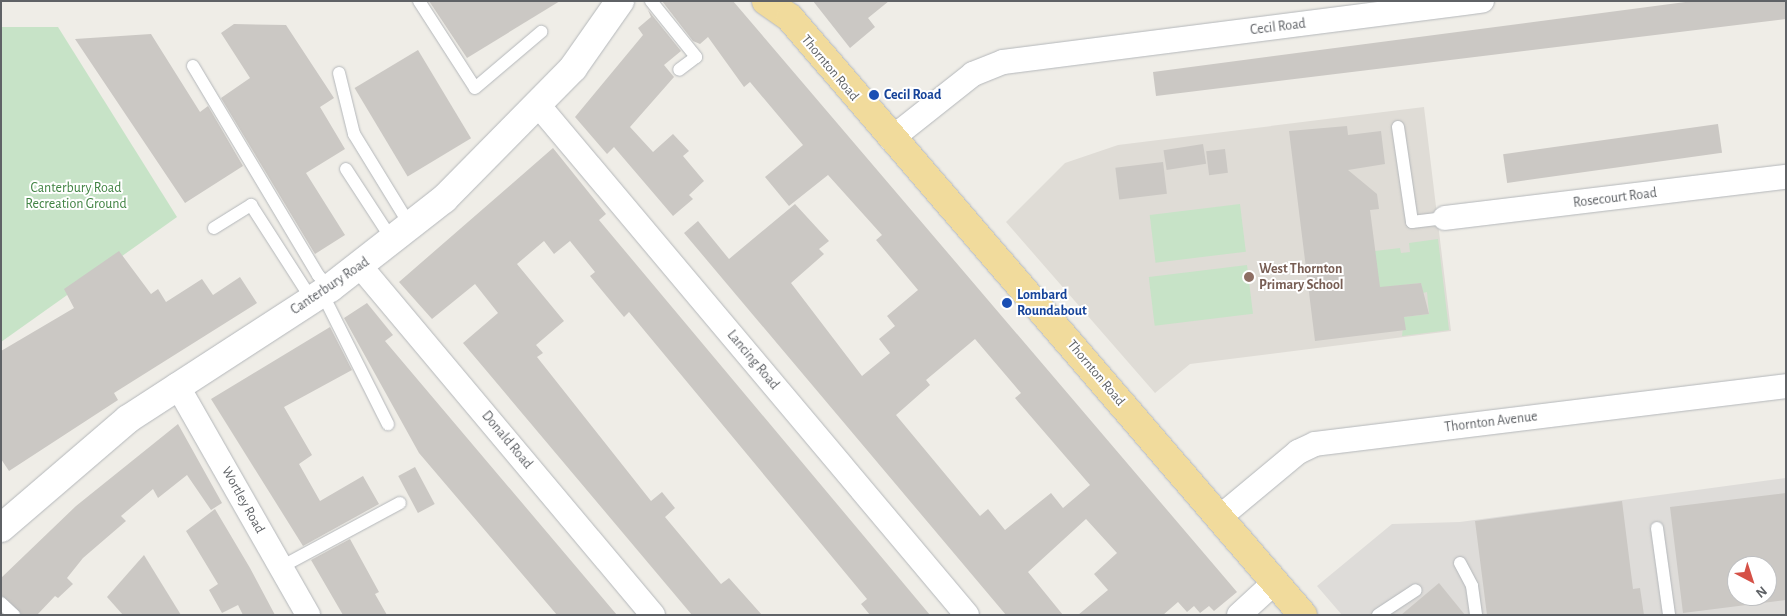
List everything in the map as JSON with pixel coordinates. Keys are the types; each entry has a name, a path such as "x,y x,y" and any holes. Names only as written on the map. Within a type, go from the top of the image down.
{"highway":[{"name":"Thornton Road","path":"766,1 788,10 891,139 1303,615"}],"street":[{"name":"Canterbury Road","path":"1,528 75,462 178,385 321,293 402,234 539,106 573,68 620,1"},
{"name":"Cecil Road","path":"891,139 973,74 1003,62 1482,1"},
{"name":"Lancing Road","path":"539,106 967,615"},
{"name":"Rosecourt Road","path":"1445,218 1786,177"},
{"name":"Donald Road","path":"360,266 654,615"},
{"name":"Wortley Road","path":"178,385 308,615"},
{"name":"Thornton Avenue","path":"1220,517 1298,452 1315,444 1786,386"},
{"path":"1239,615 1275,582"}],"lane":[{"path":"419,1 475,88 541,32"},
{"path":"651,1 696,57 679,70"},
{"path":"193,66 318,275 321,293"},
{"path":"339,73 354,134 402,234"},
{"path":"1398,127 1412,222 1445,218"},
{"path":"346,169 402,234"},
{"path":"214,228 251,205 321,293 388,424"},
{"path":"281,567 400,503"},
{"path":"1657,528 1669,615"},
{"path":"1460,563 1472,586 1476,615"},
{"path":"1378,615 1416,590"},
{"path":"1,603 14,615"}],"shaded area":[{"name":"West Thornton Primary School","path":"1424,107 1451,331 1190,364 1155,393 1006,222 1065,163 1118,145"},
{"path":"1786,478 1786,615 1342,615 1317,586 1392,524 1460,522"}],"green space":[{"name":"Canterbury Road Recreation Ground","path":"1,27 58,27 177,217 1,342"},
{"path":"1240,204 1246,252 1156,263 1150,215"},
{"path":"1438,239 1449,330 1402,336 1404,317 1429,314 1427,292 1423,293 1421,283 1376,288 1375,251 1400,248 1401,253 1410,252 1409,243"},
{"path":"1247,265 1253,314 1155,326 1149,277"}],"building":[{"path":"429,1 560,1 467,58"},
{"path":"662,1 733,1 1237,592 1214,611 1209,606 1200,613 1194,606 1187,612 1178,602 1163,615 1078,615 1108,590 1094,574 1117,553 1086,519 1028,572 1063,615 1006,615 684,233 698,221 729,259 795,204 829,241 819,249 824,254 791,283 862,376 890,353 879,339 895,326 887,316 918,290 876,240 882,235 828,175 789,206 765,177 803,145 750,82 744,87 708,37 700,44 693,41","holes":["975,339 1021,393 1015,398 1090,485 1063,508 1051,493 1005,530 988,509 980,516 896,415 930,385 926,380"]},
{"path":"813,1 889,1 868,18 875,27 850,48"},
{"path":"1693,1 1786,1 1786,19 1156,96 1153,72"},
{"path":"648,10 681,51 664,65 674,77 630,127 653,152 673,134 689,151 683,156 704,181 689,195 693,199 673,216 614,147 607,154 575,117 643,35 638,28 651,17"},
{"path":"234,24 286,25 334,98 320,107 345,149 306,173 345,235 315,254 221,98 250,78 221,33"},
{"path":"151,34 200,112 208,106 243,166 185,203 75,39"},
{"path":"418,50 471,138 408,176 355,88"},
{"path":"1718,124 1722,153 1507,183 1503,154"},
{"path":"1347,126 1348,135 1381,131 1385,164 1348,170 1377,194 1379,209 1370,210 1380,287 1421,283 1429,314 1404,317 1406,330 1315,341 1289,131"},
{"path":"1203,144 1206,164 1167,170 1163,150"},
{"path":"553,148 606,214 599,220 930,615 870,615 861,604 867,599 629,312 624,317 604,293 590,276 595,272 570,241 554,254 544,241 517,264 564,321 536,345 543,353 537,357 651,501 662,492 675,508 665,517 721,584 729,578 762,615 692,615 463,343 498,313 475,284 432,319 399,282"},
{"path":"1225,149 1228,173 1209,175 1206,151"},
{"path":"1163,162 1167,194 1119,200 1115,168"},
{"path":"119,251 151,294 158,289 166,302 202,279 213,295 240,277 257,303 114,393 118,400 9,471 1,459 1,351 74,308 64,289"},
{"path":"367,303 393,335 385,341 617,615 557,615 419,453 344,318"},
{"path":"330,327 352,370 284,407 312,455 299,464 320,501 363,476 379,504 303,546 211,399"},
{"path":"178,424 222,503 211,510 187,475 158,498 153,489 121,516 126,521 83,558 67,578 73,584 58,598 55,596 37,615 22,615 1,595 1,578 76,506"},
{"path":"415,467 435,504 418,513 398,476"},
{"path":"1786,493 1786,600 1777,601 1777,556 1727,556 1727,606 1738,606 1683,613 1670,507"},
{"path":"1622,501 1633,589 1640,588 1644,615 1487,615 1475,521"},
{"path":"215,509 275,615 243,615 238,605 222,613 209,590 218,584 186,531"},
{"path":"350,539 379,592 375,594 387,615 343,615 311,560"},
{"path":"144,555 181,615 123,615 107,597"},
{"path":"1439,583 1465,615 1401,615"}],"place":[{"name":"Cecil Road","path":"874,95"},
{"name":"West Thornton Primary School","path":"1249,277"},
{"name":"Lombard Roundabout","path":"1007,303"}]}
